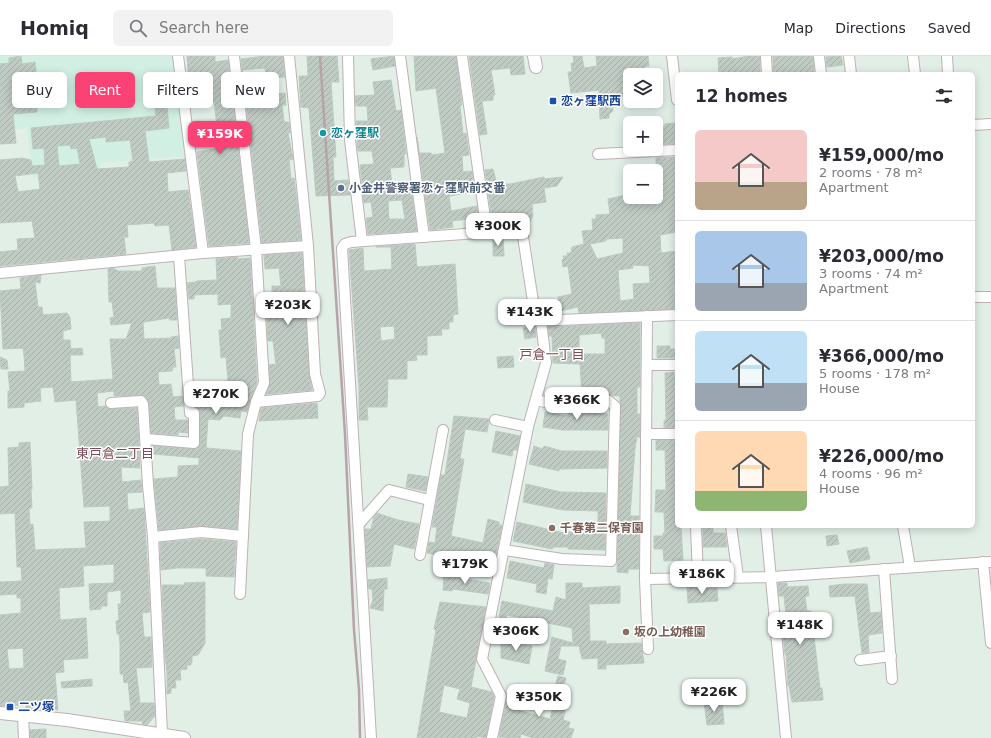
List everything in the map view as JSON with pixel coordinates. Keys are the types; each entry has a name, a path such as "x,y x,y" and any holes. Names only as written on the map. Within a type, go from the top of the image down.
{"street":[{"path":"178,56 203,253"},
{"path":"234,56 256,249 264,383 256,402 248,434 240,594"},
{"path":"256,402 318,396 320,393 315,374 308,246 289,56"},
{"path":"348,56 350,140 362,241"},
{"path":"400,56 424,237"},
{"path":"462,56 487,232"},
{"path":"672,56 675,82"},
{"path":"766,56 767,72"},
{"path":"819,56 821,72"},
{"path":"849,56 852,72"},
{"path":"913,56 915,72"},
{"path":"947,56 948,72"},
{"path":"975,126 991,124"},
{"path":"598,154 675,150"},
{"path":"371,738 342,248 345,244 362,241 522,230 536,321 675,315"},
{"path":"0,273 203,253 308,246"},
{"path":"146,439 194,443 194,413 190,413 178,256"},
{"path":"975,297 991,299"},
{"path":"647,316 645,579 648,649"},
{"path":"492,738 501,696 482,659 505,550 528,427 546,363 541,321"},
{"path":"647,365 675,365"},
{"path":"505,550 562,559 611,561 615,406 609,401 590,401 558,405 536,400"},
{"path":"111,403 141,401 143,404 153,537 162,734"},
{"path":"495,420 528,427"},
{"path":"420,555 443,430"},
{"path":"646,434 675,434"},
{"path":"359,524 389,490 429,500"},
{"path":"696,528 698,578"},
{"path":"731,528 738,577"},
{"path":"766,528 786,738"},
{"path":"903,528 910,567"},
{"path":"153,537 201,532 243,536"},
{"path":"645,579 772,577 987,562 991,644"},
{"path":"884,569 892,679"},
{"path":"860,660 891,656"},
{"path":"0,713 184,738"},
{"path":"23,715 24,738"}],"shaded area":[{"path":"0,56 172,56 174,72 143,72 143,108 180,108 187,156 101,163 101,172 33,177 27,128 0,131"}],"building":[{"path":"21,56 22,64 35,62 36,72 12,72 12,108 37,108 37,112 13,114 16,143 0,144 0,64 9,63 9,58"},
{"path":"187,56 215,56 215,62 228,60 229,72 221,72 221,108 234,108 249,243 209,246 197,152 220,148 213,102 213,72 188,72"},
{"path":"265,56 283,56 285,77 279,78 279,72 266,72 265,68 242,70 241,59"},
{"name":"恋ヶ窪駅","path":"307,56 337,56 339,82 331,82 336,157 333,157 334,181 348,180 350,195 316,196 309,108 301,107 299,76 308,76"},
{"path":"394,56 395,66 373,70 371,59"},
{"path":"414,56 456,56 462,105 460,106 463,134 466,133 469,155 462,156 463,172 472,171 475,192 449,196 451,211 477,206 480,226 470,227 468,219 452,221 453,227 430,230 419,153 431,153 432,155 445,153 436,88 416,91"},
{"path":"469,56 523,56 525,74 511,75 510,68 491,70 495,95 493,95 493,100 482,101 487,134 480,135"},
{"path":"573,56 582,56 584,68 597,66 596,56 648,56 649,66 645,66 645,68 623,68 623,96 612,98 613,111 609,114 609,118 600,119 599,90 571,93 568,72 572,72 571,63 574,63"},
{"path":"760,56 760,72 719,72 718,58 732,57 732,59"},
{"path":"773,56 813,56 814,72 773,72"},
{"path":"841,56 843,65 827,67 826,57"},
{"path":"391,80 396,111 401,110 406,154 404,154 404,167 390,168 392,184 410,182 417,231 368,234 366,218 373,217 371,202 364,203 360,165 374,164 372,151 358,151 356,121 368,121 367,106 356,106 355,96 375,95 373,82","holes":["402,200 405,219 389,219 388,201"]},
{"path":"285,93 286,105 282,105 284,122 289,122 290,133 288,133 293,159 289,160 291,179 294,178 301,240 262,243 247,108 279,108 279,94"},
{"path":"155,108 167,108 169,128 145,131 149,162 185,159 186,171 167,173 168,192 188,190 196,247 172,250 169,225 155,226 154,223 127,225 128,237 124,237 126,254 0,266 0,252 18,250 17,239 35,238 32,221 0,223 0,160 22,158 31,160 32,166 45,165 44,148 33,149 31,128 156,116","holes":["106,137 106,142 130,140 133,161 129,162 129,167 97,169 89,139","70,145 71,149 77,148 80,164 59,166 57,146","38,173 40,189 18,192 15,176"]},
{"path":"675,123 675,144 663,144 663,127 665,124"},
{"path":"675,157 675,232 660,235 661,253 675,251 675,309 579,313 578,307 560,311 558,297 572,294 568,266 563,267 563,256 568,256 567,253 571,253 572,247 584,244 582,231 593,230 592,219 596,219 596,215 610,214 608,199 623,196 623,204 663,204 663,164 656,164 656,158","holes":["623,238 623,253 597,259 590,244 606,241 606,239","632,265 649,266 650,283 633,284 634,299 620,301 618,270 633,268"]},
{"path":"493,169 497,184 510,184 544,177 544,179 563,177 557,186 544,188 546,202 532,204 533,216 528,225 493,226 485,170"},
{"path":"503,238 504,256 493,256 493,239"},
{"path":"415,244 417,267 455,264 458,314 453,315 453,322 449,322 449,329 441,329 442,335 427,336 427,355 416,355 417,360 407,361 407,379 388,379 387,407 367,407 368,420 359,420 359,387 349,250 363,248 364,271 392,269 391,247 376,247","holes":["394,326 395,339 381,341 380,327"]},
{"path":"302,253 309,374 312,390 266,394 270,383 269,365 276,364 273,341 268,341 266,299 272,299 272,286 281,286 279,268 265,269 264,255"},
{"path":"237,257 237,259 250,258 257,382 247,412 241,411 240,418 224,416 220,420 208,419 206,448 241,451 237,529 200,526 159,530 154,479 178,477 178,466 199,465 199,458 153,454 152,446 197,449 200,443 200,413 196,407 195,394 225,397 225,381 228,381 226,357 221,358 219,330 222,330 221,319 231,318 231,304 218,305 218,294 194,295 194,299 189,299 187,283 217,280 216,259"},
{"path":"155,266 157,288 175,288 177,320 170,320 169,318 144,322 144,339 172,338 171,337 178,336 179,348 174,349 176,367 173,367 172,371 158,372 159,385 171,384 173,397 182,396 183,406 174,407 175,420 188,420 188,433 178,432 178,435 151,433 149,403 144,395 114,396 114,391 97,393 98,407 105,406 111,409 137,408 140,468 121,467 122,482 141,480 142,492 127,493 128,510 144,508 150,612 142,613 144,637 151,637 152,667 136,668 140,703 154,703 155,716 147,725 142,724 143,721 125,721 124,711 131,711 128,682 124,683 123,674 120,674 120,643 119,634 117,634 116,621 119,620 118,604 121,604 121,590 107,592 107,606 101,606 101,609 90,610 89,584 114,583 114,564 83,566 84,586 59,588 60,620 86,618 88,658 63,660 64,672 55,673 58,710 26,708 26,705 0,706 0,615 21,613 21,598 17,598 17,594 0,595 0,582 22,581 21,567 17,567 15,513 0,514 0,487 9,486 8,448 19,447 19,443 30,442 32,508 29,508 30,525 33,524 35,550 86,548 84,522 110,521 110,506 84,507 76,400 55,402 53,387 40,388 41,401 24,403 24,407 8,408 8,391 10,391 8,372 25,371 24,355 23,348 3,349 0,291 21,289 20,278 41,275 40,283 35,282 38,307 42,307 43,315 67,313 70,317 71,329 63,331 63,340 70,340 71,349 82,348 83,355 71,355 70,358 71,382 113,379 110,339 126,339 132,323 111,325 110,318 114,317 112,302 109,302 108,269 113,268 118,271 142,271 142,268","holes":["23,648 24,668 9,669 7,649"]},
{"path":"640,323 640,387 637,387 637,414 640,414 640,437 637,437 635,448 630,516 639,516 639,569 628,569 628,573 617,572 620,396 582,395 580,364 553,363 552,336 549,336 548,327","holes":["601,333 602,338 605,338 605,354 579,354 579,335"]},
{"path":"535,327 536,337 525,339 523,328"},
{"path":"657,346 670,346 670,349 675,349 675,358 657,358"},
{"path":"513,356 514,367 498,368 497,357"},
{"path":"0,357 7,360 8,369 1,369"},
{"path":"675,372 675,428 664,428 664,421 666,420 665,373"},
{"path":"317,403 318,418 259,421 261,408"},
{"path":"545,412 568,416 568,412 608,414 608,430 563,430 543,427"},
{"path":"454,416 489,419 489,421 487,432 465,429 460,459 464,459 451,536 483,543 488,519 499,522 499,525 502,525 494,566 427,553 429,542 435,543 437,527 432,527 441,475 445,475"},
{"path":"496,431 520,436 517,450 513,450 512,456 492,452"},
{"path":"656,440 675,440 675,528 681,528 683,560 664,561 663,549 654,549 654,536 663,536 663,533 665,533 664,512 655,512 656,490 666,490 665,450 656,450"},
{"path":"534,446 543,449 544,446 562,451 607,451 607,468 559,469 559,471 529,464"},
{"path":"408,474 428,477 425,491 406,487"},
{"path":"526,484 561,492 606,493 605,550 568,549 568,547 553,547 552,549 513,541 517,522 568,534 568,532 598,532 598,511 563,510 523,502"},
{"path":"377,513 398,520 419,524 414,549 394,544 390,566 367,567 365,529 371,529 374,517"},
{"path":"703,528 713,528 713,533 725,533 727,547 703,547"},
{"path":"837,535 839,544 827,546 826,536"},
{"path":"201,539 236,542 234,577 206,576 206,568 177,568 161,570 160,543"},
{"path":"867,547 870,559 850,563 847,551"},
{"path":"510,561 544,568 545,563 554,565 552,579 548,578 546,594 536,592 537,584 507,578"},
{"path":"444,575 490,583 488,594 453,589 452,591 443,590"},
{"path":"387,578 387,589 384,589 383,611 370,608 373,600 372,589 369,589 368,580"},
{"path":"205,582 205,643 198,655 192,656 191,665 187,665 187,669 180,670 181,680 175,680 176,688 171,688 171,693 167,694 162,585 185,585 184,583"},
{"path":"566,583 582,583 582,588 620,586 620,603 589,604 590,641 606,641 606,644 641,643 644,663 606,665 606,669 598,669 598,658 582,659 579,646 561,646 558,659 566,661 563,675 545,671 552,637 573,643 572,628 507,615 506,618 499,617 502,601 553,611 556,597 566,600"},
{"path":"778,583 787,583 787,587 808,586 809,596 805,596 807,611 811,611 820,688 822,688 823,700 792,702 788,686 786,654 782,628 784,627 783,616 786,615 784,596 779,596"},
{"path":"844,584 867,584 870,613 881,612 882,633 868,635 869,652 862,653 855,596 830,597 829,586"},
{"path":"698,586 698,589 717,588 718,601 688,603 687,587"},
{"path":"440,602 486,607 471,687 492,692 494,697 486,738 477,736 477,738 417,738 436,630 434,629","holes":["444,685 460,689 457,699 470,703 467,718 439,712"]},
{"path":"505,641 532,646 529,664 501,658 501,644 504,645"},
{"path":"558,676 566,678 561,696 568,698 563,720 570,722 568,728 574,729 571,738 533,738 521,734 520,738 499,737 506,702 511,703 510,708 550,719 553,706 538,699 541,690 553,693"},
{"path":"92,679 92,686 62,688 61,682"},
{"path":"722,700 724,724 707,725 704,702"},
{"path":"46,729 46,738 30,738 30,730"}],"railway":[{"path":"320,56 345,434 354,630 359,690 360,738"}],"place":[{"name":"恋ヶ窪駅西","path":"553,101"},
{"name":"恋ヶ窪駅","path":"323,133"},
{"name":"小金井警察署恋ヶ窪駅前交番","path":"341,188"},
{"name":"千春第二保育園","path":"552,528"},
{"name":"坂の上幼稚園","path":"626,632"},
{"name":"二ツ塚","path":"10,707"}],"district":[{"name":"戸倉一丁目","path":"552,354"},
{"name":"東戸倉二丁目","path":"115,453"}]}
